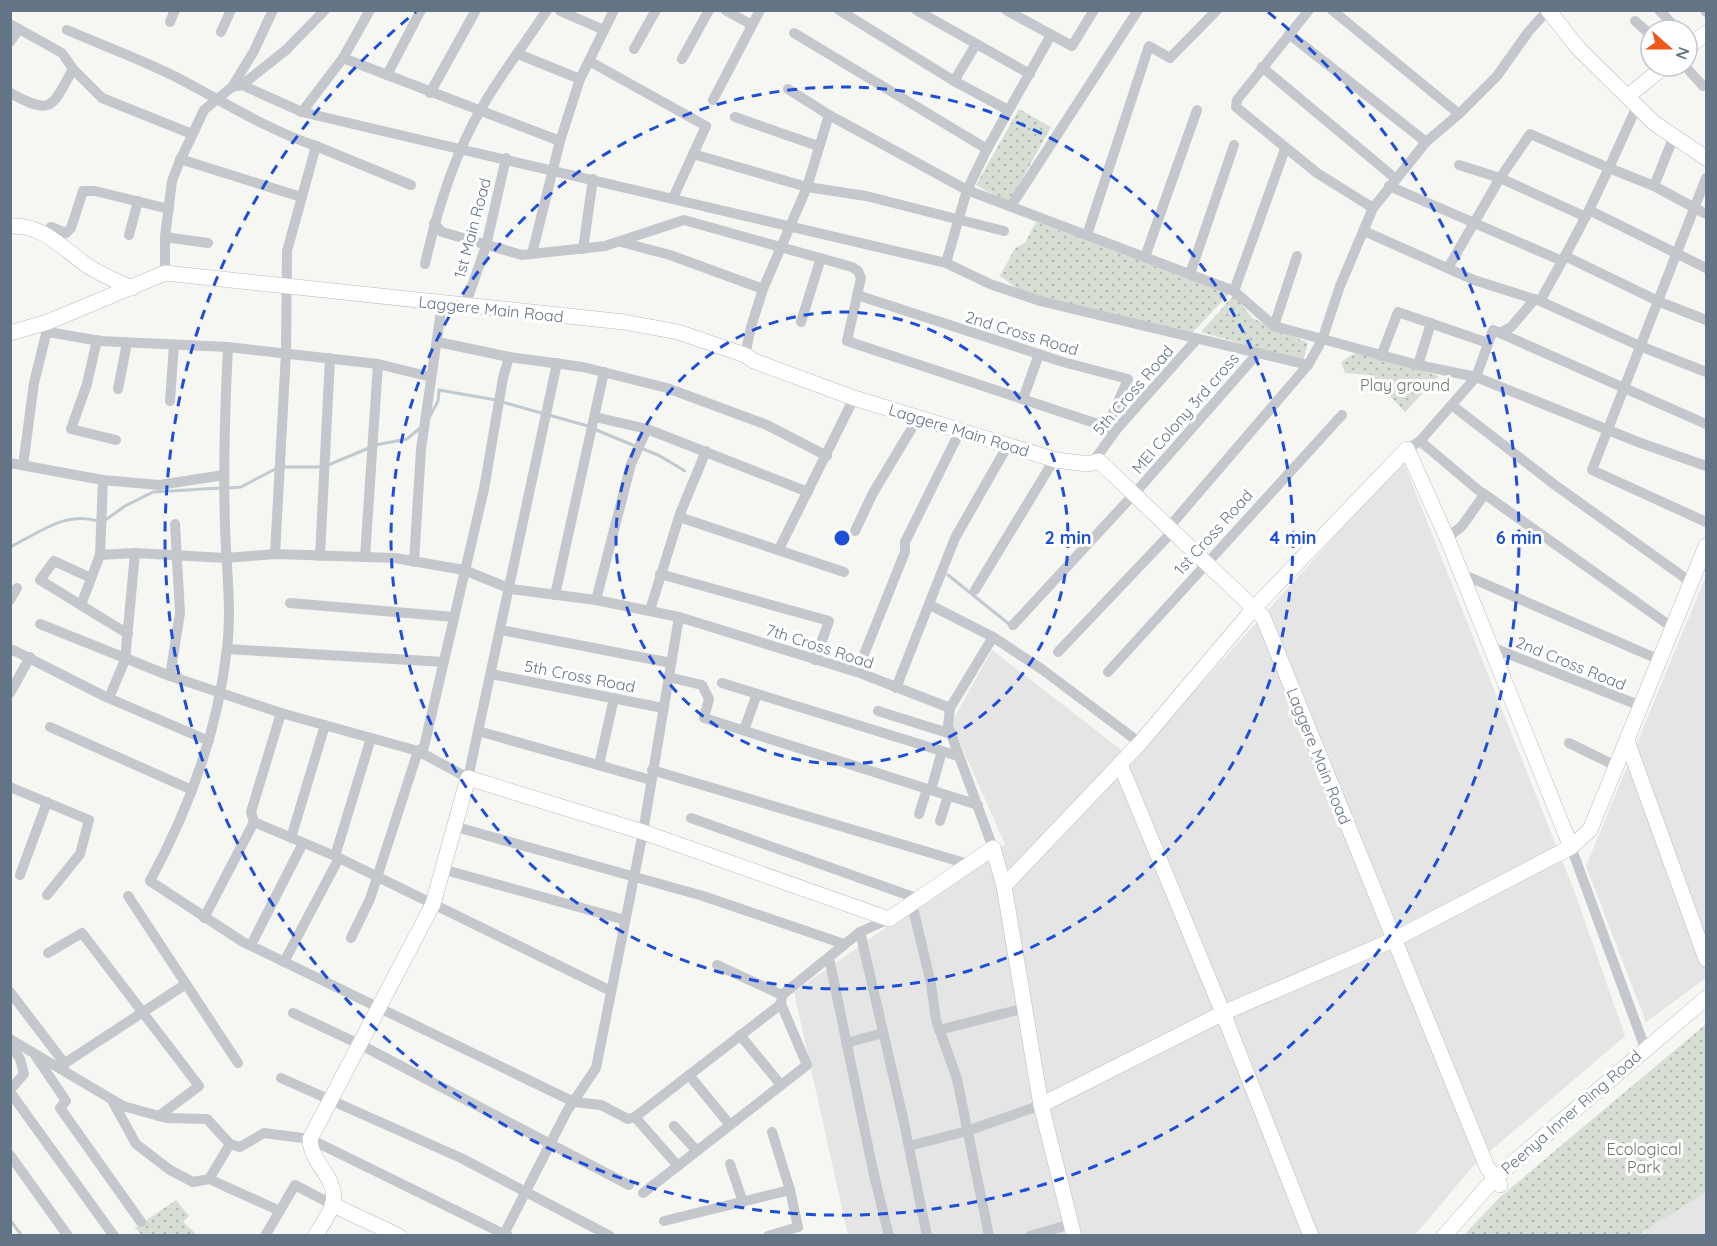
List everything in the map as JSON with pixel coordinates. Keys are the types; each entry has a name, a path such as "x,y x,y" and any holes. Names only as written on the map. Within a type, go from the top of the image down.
{"street":[{"path":"170,22 175,10"},
{"path":"221,32 231,10"},
{"path":"237,86 273,10"},
{"path":"10,333 48,327 165,273 165,237 172,181 204,110 286,50 325,10"},
{"path":"302,112 343,58 370,10"},
{"path":"387,75 421,10"},
{"path":"430,93 476,10"},
{"path":"424,264 434,224 461,148 481,109 547,10"},
{"path":"532,254 552,169 580,79 614,10"},
{"path":"634,50 656,10"},
{"path":"682,59 709,10"},
{"path":"724,10 752,25"},
{"path":"713,100 760,10"},
{"path":"839,10 954,81 1008,110"},
{"path":"916,10 975,46 1030,74"},
{"path":"1006,10 1072,46 1094,10"},
{"path":"1011,206 1138,10"},
{"path":"1087,235 1149,46 1170,58 1217,10"},
{"path":"1309,10 1237,100 1236,107 1285,149 1373,208"},
{"path":"1332,10 1459,114"},
{"path":"1058,652 1172,528 1308,365 1322,340 1333,304 1373,208 1426,142 1459,114 1497,76 1529,31 1548,10 1578,48 1654,123 1707,158"},
{"path":"560,11 604,30"},
{"path":"1635,21 1639,24"},
{"path":"10,42 15,26 62,53 73,69 102,98 192,134"},
{"path":"67,30 178,78 217,102 287,136 411,185"},
{"path":"794,33 987,149"},
{"path":"1289,34 1426,142"},
{"path":"946,263 967,190 1008,110 1051,35"},
{"path":"954,81 975,46"},
{"path":"518,54 580,79"},
{"path":"343,58 560,141"},
{"path":"589,61 703,123 706,129 673,198"},
{"path":"1262,67 1392,182 1473,223 1563,258 1660,302 1707,320"},
{"path":"10,93 36,106 47,105 56,100 73,69"},
{"path":"1500,333 1511,327 1537,300 1563,258 1609,168 1632,101 1654,78"},
{"path":"1696,78 1703,86"},
{"path":"237,86 302,112 946,263 990,284 1032,298 1308,365"},
{"path":"788,89 967,190 1234,291 1274,326 1381,356 1476,377 1608,430 1707,466"},
{"path":"1146,257 1197,110"},
{"path":"745,355 750,327 763,289 788,225 807,187 829,114"},
{"path":"735,117 818,146"},
{"path":"1448,268 1500,178 1530,134 1654,186 1694,210 1707,214"},
{"path":"1654,186 1674,136"},
{"path":"1190,274 1234,145"},
{"path":"275,554 286,353 286,288 289,261 287,251 316,146"},
{"path":"1234,291 1285,149"},
{"path":"693,154 807,187 866,196 1005,231"},
{"name":"1st Main Road","path":"465,306 486,246 506,158"},
{"path":"180,159 301,197"},
{"path":"1459,165 1500,178 1587,213 1707,268"},
{"path":"1707,178 1593,467 1594,473 1707,522"},
{"path":"583,249 593,179"},
{"path":"46,235 51,227 66,232 70,228 83,191 95,191 169,209"},
{"path":"129,235 138,201"},
{"path":"434,224 442,232 511,254 532,254 583,249 619,242 684,220 821,258 858,271 861,278 847,340 1112,429"},
{"path":"10,226 22,225 61,242 85,264 132,288"},
{"path":"1364,231 1448,268 1537,300 1640,346 1707,372"},
{"path":"165,237 208,243"},
{"path":"619,242 670,255 763,289"},
{"path":"1274,326 1297,256"},
{"path":"801,321 821,258"},
{"name":"Laggere Main Road","path":"165,273 286,288 624,322 678,332 745,355 754,361 854,398 1054,460 1093,462 1099,460 1263,617 1394,940 1497,1182"},
{"name":"2nd Cross Road","path":"857,295 1039,354 1128,380 1112,429"},
{"path":"414,562 424,424 442,304"},
{"path":"1381,356 1398,312 1488,343"},
{"path":"1418,365 1431,323"},
{"path":"48,327 97,340 228,347 286,353 378,364 431,377"},
{"path":"23,465 34,383 48,327"},
{"path":"1004,886 1140,743 1255,607 1453,406 1476,377 1493,330 1625,390 1707,424"},
{"name":"5th Cross Road","path":"1093,462 1112,429 1197,339"},
{"path":"97,340 87,384 71,429 116,440"},
{"path":"118,389 127,342"},
{"path":"438,342 509,357 604,372 667,388 767,425 826,456"},
{"path":"170,401 174,345"},
{"path":"228,347 224,510 231,601 227,649 209,741 168,849 150,881 204,918 251,945 378,1009 574,1102 602,1105 628,1119 635,1117 740,1035 860,932 889,920 993,848"},
{"name":"MEI Colony 3rd cross","path":"1012,625 1135,493 1258,353"},
{"path":"1023,399 1039,354"},
{"path":"351,938 378,877 418,751 424,747 484,489 502,378 509,357"},
{"path":"320,555 330,358"},
{"path":"315,1236 333,1205 333,1186 310,1151 309,1138 332,1099 433,904 468,778 511,589 557,363"},
{"path":"365,557 378,364"},
{"path":"555,595 604,372"},
{"path":"779,549 854,398"},
{"path":"1453,406 1555,485 1692,583"},
{"name":"1st Cross Road","path":"1108,672 1206,561 1342,414"},
{"path":"595,417 647,429 808,492"},
{"path":"855,531 873,493 918,418"},
{"path":"596,600 631,464 647,429"},
{"path":"856,672 905,552 905,542 960,431"},
{"path":"896,688 955,538 1008,445"},
{"path":"1413,445 1673,628"},
{"path":"1413,445 1447,538 1571,847 1645,1048"},
{"path":"650,610 679,517 706,451"},
{"path":"975,590 1054,460"},
{"path":"10,463 103,480 159,485 224,479"},
{"path":"81,605 100,555 100,509 103,480"},
{"path":"1447,538 1462,526 1483,493"},
{"path":"679,517 844,572"},
{"path":"170,676 180,613 175,524"},
{"path":"909,1146 967,1131 1041,1105 1223,1013 1394,940 1571,847 1590,830 1707,546"},
{"path":"109,699 125,660 135,553"},
{"name":"7th Cross Road","path":"100,555 135,553 226,558 275,554 320,555 414,562 464,570 511,589 596,600 679,617 856,672 950,708"},
{"path":"91,578 54,561 40,580 128,634"},
{"path":"660,574 829,621 815,660"},
{"path":"1462,574 1660,660"},
{"path":"10,600 17,588"},
{"path":"290,603 454,617"},
{"path":"930,605 993,637 1043,670 1140,743"},
{"path":"10,1041 62,1065 112,1099 143,1113 207,1119 230,1144 240,1147 264,1133 309,1138 505,1235 550,1143 596,1068 643,832 679,617"},
{"path":"40,624 125,660 170,676 281,713 418,751 468,778 643,832 889,920"},
{"path":"501,630 671,663"},
{"path":"993,637 950,708 948,726 978,805 1004,886 1041,1105 1072,1230 1030,1236"},
{"name":"2nd Cross Road","path":"1491,647 1641,706"},
{"path":"227,649 444,662"},
{"path":"13,650 109,699 209,741"},
{"path":"10,693 30,657"},
{"name":"5th Cross Road","path":"491,674 663,708"},
{"path":"668,677 702,685 709,699 704,718 978,805"},
{"path":"722,683 958,756"},
{"path":"744,730 757,694"},
{"path":"599,765 614,699"},
{"path":"878,711 951,734"},
{"path":"204,918 254,822 251,812 281,713"},
{"path":"291,838 325,725"},
{"path":"50,727 192,790"},
{"path":"478,731 599,765 652,775 968,864"},
{"path":"284,962 337,857 371,738"},
{"path":"1627,741 1707,959"},
{"path":"1569,743 1616,766"},
{"path":"919,814 942,751"},
{"path":"1120,764 1223,1013 1311,1236"},
{"path":"10,787 89,820 80,854 47,895"},
{"path":"940,821 948,796"},
{"path":"20,875 47,802"},
{"path":"691,818 916,902"},
{"path":"254,822 337,857 611,991"},
{"path":"453,826 634,875 844,944"},
{"path":"251,945 303,843"},
{"path":"442,869 625,920"},
{"path":"128,896 238,1063"},
{"path":"916,902 939,1029 957,1079 989,1236"},
{"path":"860,932 927,1236"},
{"path":"48,953 82,933 199,1086 159,1116"},
{"path":"829,958 889,1236"},
{"path":"643,1192 807,1065 781,999 717,966"},
{"path":"62,1065 186,984"},
{"path":"10,992 62,1065"},
{"name":"Peenya Inner Ring Road","path":"1444,1236 1497,1182 1645,1048 1707,998"},
{"path":"939,1029 1025,1008"},
{"name":"Peenya Inner Ring Road","path":"1454,1236 1497,1182 1707,1008"},
{"path":"293,1013 359,1044 629,1185"},
{"path":"846,1043 883,1033"},
{"path":"740,1035 781,1085"},
{"path":"10,1041 20,1059 24,1074 10,1091 114,1236"},
{"path":"33,1053 66,1101 60,1108 141,1222"},
{"path":"689,1075 730,1125"},
{"path":"281,1078 332,1099 526,1190 610,1236"},
{"path":"112,1099 136,1144 170,1170 193,1182 209,1179 280,1211"},
{"path":"635,1117 678,1166"},
{"path":"674,1126 697,1151"},
{"path":"768,1236 799,1232 790,1190 772,1132"},
{"path":"209,1179 230,1144"},
{"path":"10,1155 68,1236"},
{"path":"730,1164 743,1202"},
{"path":"265,1236 295,1185 399,1236"},
{"path":"664,1221 790,1190"}],"shaded area":[{"path":"1403,461 1575,893 1625,1036 1474,1165 1415,1235 848,1235 794,992 1005,844 951,723 992,650 1133,759"},
{"path":"1706,576 1706,978 1646,1022 1586,866"},
{"path":"1706,1193 1706,1235 1637,1235"}],"green space":[{"path":"1019,109 1051,127 1009,203 976,185"},
{"path":"1036,222 1229,294 1192,333 1024,293 1000,276 1015,248 1025,243"},
{"path":"1234,295 1252,318 1308,343 1303,361 1201,332"},
{"name":"Play ground","path":"1357,352 1439,376 1405,412 1370,375 1345,373 1341,362"},
{"name":"Ecological Park","path":"1706,1024 1706,1193 1637,1235 1464,1235 1500,1197"},
{"path":"176,1200 189,1216 183,1222 197,1235 142,1235 135,1228"}],"waterway":[{"path":"430,416 438,401 439,390 496,400"},
{"path":"502,402 588,426"},
{"path":"375,445 407,439 420,428"},
{"path":"594,429 635,446"},
{"path":"328,465 369,448"},
{"path":"641,448 685,471"},
{"path":"283,467 321,467"},
{"path":"228,488 241,487 277,468"},
{"path":"104,521 125,506 153,492 221,488"},
{"path":"10,547 63,521 74,519 98,521"},
{"path":"948,575 1009,624"},
{"path":"10,1220 22,1236"}]}
